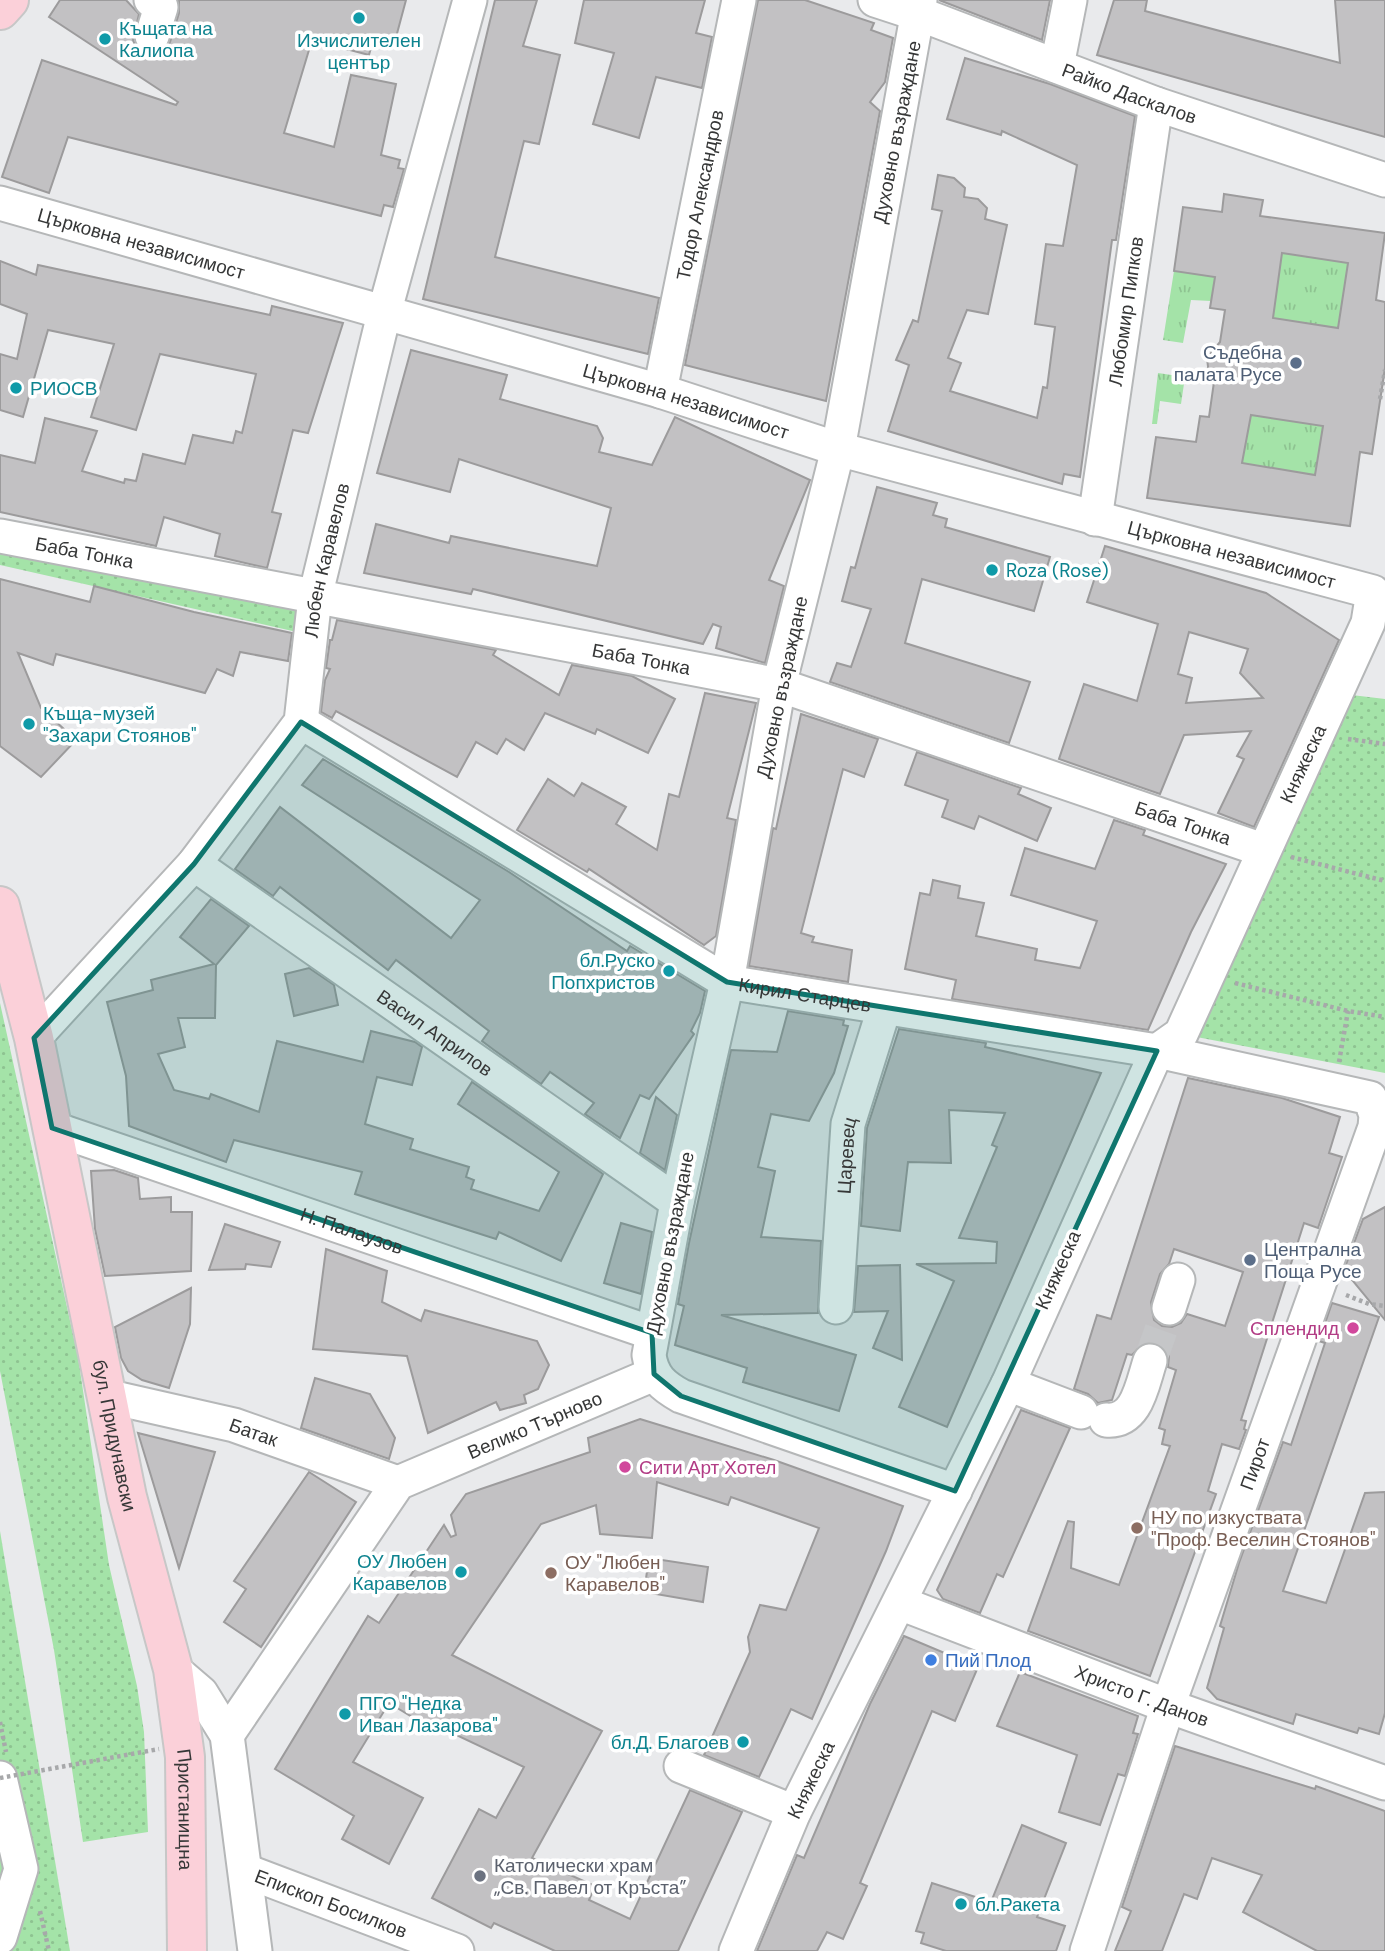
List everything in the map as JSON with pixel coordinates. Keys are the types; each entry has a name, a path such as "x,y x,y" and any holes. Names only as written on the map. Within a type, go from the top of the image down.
{"main road":[{"path":"0,10 9,0"},
{"name":"бул. Придунавски","path":"0,906 34,1038 127,1497 173,1669"},
{"name":"Пристанищна","path":"173,1669 185,1757 187,1951"}],"street":[{"path":"151,0 161,7 152,36"},
{"name":"Любен Каравелов","path":"301,722 315,597 385,310 470,0"},
{"name":"Тодор Александров","path":"660,391 739,0"},
{"name":"Райко Даскалов","path":"875,0 920,7 1057,66 1156,104 1385,180"},
{"path":"1057,66 1070,0"},
{"name":"Духовно възраждане","path":"654,1374 649,1355 677,1202 727,982 779,685 838,449 920,7"},
{"name":"Любомир Пипков","path":"1095,519 1156,104"},
{"name":"Църковна независимост","path":"0,203 385,310 660,391 838,449 1373,592"},
{"name":"Баба Тонка","path":"0,536 779,685 1253,847"},
{"name":"Княжеска","path":"736,1951 794,1812 1007,1384 1157,1051 1181,1034 1207,976 1253,847 1318,733 1368,623 1373,592"},
{"path":"34,1038 194,864 301,722"},
{"name":"Кирил Старцев","path":"301,722 727,982 1157,1051 1370,1098"},
{"name":"Васил Априлов","path":"194,864 677,1202"},
{"name":"Царевец","path":"836,1307 848,1124 884,1009"},
{"name":"Пирот","path":"1087,1951 1168,1706 1375,1127 1376,1115 1370,1098"},
{"name":"Н. Палаузов","path":"52,1128 652,1334"},
{"path":"1007,1384 1093,1416 1116,1421 1126,1417 1135,1403 1150,1361"},
{"path":"654,1374 664,1387 681,1396 955,1491"},
{"name":"Велико Търново","path":"398,1483 654,1374"},
{"name":"Батак","path":"106,1396 234,1425 398,1483"},
{"path":"227,1735 398,1483"},
{"name":"Христо Г. Данов","path":"900,1603 1168,1706 1385,1783"},
{"path":"173,1669 201,1693 227,1735 255,1951"},
{"path":"681,1766 794,1812"},
{"path":"0,1778 21,1868 0,1937"},
{"name":"Епископ Босилков","path":"246,1871 419,1943 457,1951"}],"path":[{"path":"1380,399 1385,370"},
{"path":"1318,733 1385,744"},
{"path":"1253,847 1385,881"},
{"path":"1207,976 1348,1012 1385,1017"},
{"path":"1334,1091 1348,1012"},
{"path":"1320,1284 1369,1304 1385,1306"},
{"path":"0,1778 159,1749"}],"highlighted area":[{"path":"301,722 727,982 1157,1051 955,1491 681,1396 654,1374 652,1333 52,1128 34,1038 194,864"}],"green space":[{"path":"1282,253 1348,263 1338,328 1295,321 1270,333"},
{"path":"1174,271 1215,277 1211,301 1191,300 1183,343 1163,340"},
{"path":"1158,373 1185,377 1181,404 1160,401 1157,424 1152,424"},
{"path":"1253,398 1273,418 1323,426 1315,475 1242,463"},
{"path":"0,537 322,584 310,635 0,565"},
{"path":"1335,693 1385,699 1385,1073 1181,1034"},
{"path":"0,1003 78,1357 109,1565 137,1686 144,1732 148,1832 83,1842 54,1650 0,1371"},
{"path":"0,1531 70,1951 0,1951"}],"building":[{"path":"60,0 126,0 139,14 133,40 137,49 156,55 165,51 170,42 179,13 179,0 406,0 395,41 374,36 369,55 312,40 284,133 334,147 351,75 396,84 381,155 400,160 398,168 404,169 393,207 384,205 381,216 68,137 49,193 2,177 42,60 176,105 178,102 49,17"},
{"path":"495,0 537,0 523,46 560,55 539,144 524,141 495,257 659,298 648,354 423,299"},
{"path":"584,0 705,0 696,33 712,37 702,88 656,77 639,138 593,124 614,53 575,43"},
{"path":"758,0 805,0 874,23 871,30 893,38 885,82 870,102 880,111 826,401 685,365"},
{"path":"939,0 1050,0 1042,40"},
{"path":"1114,0 1147,0 1145,11 1340,63 1335,0 1385,0 1385,137 1097,55"},
{"path":"965,58 1050,84 1135,116 1116,240 1112,240 1080,477 1064,474 1062,484 888,431 909,365 896,360 913,320 918,322 942,211 932,209 938,175 954,178 965,188 964,197 978,199 987,208 985,219 1007,225 988,314 967,310 948,358 961,363 950,391 1037,418 1043,387 1047,388 1055,327 1035,324 1046,244 1063,246 1077,165 1002,131 1001,135 947,119"},
{"name":"Съдебна палата Русе","path":"1224,194 1263,200 1260,216 1385,233 1376,300 1385,302 1385,368 1372,454 1360,452 1350,526 1147,498 1156,437 1196,442 1200,416 1209,417 1214,382 1209,375 1207,358 1220,342 1225,310 1210,308 1215,277 1174,271 1183,207 1222,212","holes":["1282,253 1348,263 1338,328 1273,318","1251,415 1323,426 1315,475 1242,463"]},
{"path":"0,261 36,275 38,265 270,315 272,306 343,323 308,433 293,430 272,512 281,514 267,568 215,556 220,534 164,517 156,546 0,512 0,455 35,463 45,418 97,431 82,471 124,483 125,479 136,481 143,454 185,464 193,435 233,443 236,431 242,433 256,374 160,354 136,430 91,417 114,344 48,330 23,417 0,410 0,354 17,359 27,314 0,304"},
{"path":"411,350 507,375 500,399 597,426 603,438 599,452 652,465 675,417 810,480 769,580 784,586 765,663 716,648 721,627 713,624 703,644 473,589 471,594 364,573 376,524 449,543 451,536 597,566 611,508 459,459 450,492 377,473"},
{"path":"877,487 937,503 933,515 947,519 945,527 1050,557 1034,611 922,579 905,643 1030,682 1009,743 830,682 837,663 851,667 871,609 842,601 851,567 855,568"},
{"path":"1105,546 1266,593 1339,640 1254,827 1218,813 1244,759 1237,756 1251,731 1184,735 1160,794 1059,759 1084,684 1137,701 1158,624 1087,602","holes":["1189,632 1248,649 1240,673 1263,698 1186,703 1192,678 1178,674"]},
{"path":"0,579 90,602 94,586 194,612 292,633 288,661 240,652 233,676 217,669 205,693 56,654 53,665 18,653 41,708 76,740 41,777 0,746"},
{"path":"337,620 496,650 493,655 559,695 572,665 632,676 675,699 648,753 597,729 595,734 545,713 524,750 506,739 497,754 476,742 457,777 336,711 332,718 321,712 325,680 330,669 326,668 330,640"},
{"path":"705,693 756,703 727,818 736,820 716,936 704,945 589,869 587,872 517,830 548,779 574,796 582,783 626,807 616,824 657,850 669,794 679,797"},
{"path":"801,714 878,739 864,777 843,769 801,933 814,937 812,942 852,950 848,982 749,966 773,828 776,829"},
{"path":"917,752 1021,788 1018,794 1051,808 1037,841 979,816 974,829 942,817 948,800 905,785"},
{"path":"323,759 509,872 627,951 630,946 705,991 700,1013 691,1031 694,1034 649,1099 640,1095 620,1138 585,1114 594,1103 550,1072 541,1084 482,1041 489,1031 396,960 388,970 280,887 273,896 235,869 280,807 451,938 480,900 302,785"},
{"path":"1114,820 1145,830 1143,835 1226,864 1191,932 1148,1030 952,999 956,980 905,969 920,893 930,895 933,880 960,886 958,898 984,903 976,936 1037,949 1035,960 1080,968 1097,921 1011,895 1025,848 1095,869"},
{"path":"211,899 249,926 216,965 215,1018 178,1018 185,1047 158,1054 174,1090 209,1099 211,1094 259,1112 277,1041 363,1062 371,1031 415,1042 422,1047 412,1085 377,1077 365,1124 413,1139 410,1149 469,1167 466,1177 474,1180 471,1189 539,1211 559,1172 458,1104 472,1082 603,1174 561,1261 499,1232 496,1239 355,1194 362,1172 234,1140 226,1162 129,1126 126,1076 107,1002 153,990 151,980 214,964 180,937"},
{"path":"309,968 334,985 338,1005 294,1016 285,974"},
{"path":"788,1011 844,1020 843,1025 848,1026 834,1073 809,1121 771,1114 758,1167 775,1171 761,1237 821,1241 818,1313 721,1315 856,1355 839,1411 743,1382 747,1368 675,1345 684,1306 678,1304 689,1243 731,1050 777,1052"},
{"path":"899,1029 986,1043 985,1047 1101,1073 947,1427 899,1407 954,1281 916,1264 996,1263 997,1242 959,1238 997,1147 992,1145 1005,1113 949,1110 951,1163 908,1162 900,1231 861,1226 867,1128"},
{"name":"Централна Поща Русе","path":"1188,1078 1282,1098 1340,1117 1329,1153 1342,1157 1318,1228 1304,1223 1241,1420 1246,1421 1246,1430 1239,1449 1222,1444 1208,1491 1216,1494 1150,1676 1028,1631 1068,1521 1074,1522 1071,1568 1119,1585 1170,1446 1162,1444 1165,1430 1159,1428 1176,1370 1168,1367 1169,1356 1156,1343 1145,1342 1132,1355 1127,1354 1112,1400 1098,1403 1088,1394 1074,1389 1097,1315 1111,1319","holes":["1174,1249 1243,1272 1225,1326 1187,1314 1181,1323 1172,1327 1162,1326 1154,1320 1151,1302 1160,1274 1169,1264"]},
{"path":"656,1097 677,1115 665,1170 640,1153"},
{"path":"114,1170 138,1178 140,1199 171,1197 171,1212 192,1212 191,1271 105,1276 95,1229 91,1171"},
{"name":"Сплендид","path":"1385,1207 1385,1320 1344,1270 1363,1219"},
{"path":"621,1223 652,1232 641,1294 604,1283"},
{"path":"225,1224 280,1242 271,1267 246,1264 245,1269 209,1270"},
{"path":"326,1249 387,1271 382,1302 421,1321 425,1310 537,1341 549,1365 538,1389 524,1395 526,1403 500,1410 496,1402 428,1433 407,1356 313,1349"},
{"path":"900,1265 902,1360 873,1348 888,1311 854,1312 858,1266"},
{"path":"191,1288 190,1324 169,1388 142,1380 128,1371 121,1358 115,1327"},
{"path":"1332,1303 1379,1317 1283,1591 1326,1603 1365,1493 1385,1492 1385,1713 1379,1734 1359,1728 1357,1733 1296,1714 1293,1724 1217,1699 1207,1688 1224,1628 1220,1626 1239,1563 1283,1442 1291,1445 1325,1343 1319,1341"},
{"path":"315,1378 370,1394 395,1438 389,1459 301,1428"},
{"path":"1021,1410 1070,1428 1003,1577 997,1574 980,1613 943,1599 937,1590"},
{"path":"640,1419 774,1460 903,1506 812,1719 791,1709 759,1777 704,1755 750,1652 748,1637 760,1605 786,1610 819,1528 731,1497 728,1505 657,1482 652,1538 600,1534 596,1505 541,1524 452,1655 602,1731 532,1858 595,1886 589,1900 630,1919 690,1790 742,1812 678,1951 555,1951 494,1923 491,1928 432,1898 479,1809 496,1818 524,1767 429,1722 427,1726 389,1703 353,1762 423,1798 389,1864 342,1839 354,1816 275,1769 368,1616 379,1623 444,1525 451,1537 456,1535 451,1515 466,1494 590,1452 588,1438"},
{"path":"138,1433 215,1452 179,1568"},
{"path":"309,1472 356,1502 261,1647 224,1622 246,1589 234,1581"},
{"path":"649,1558 708,1567 703,1602 644,1592"},
{"path":"904,1636 978,1667 955,1721 932,1711 860,1883 867,1886 843,1939 827,1932 817,1951 757,1951 797,1855 804,1858 870,1704"},
{"path":"1020,1672 1138,1716 1133,1733 1138,1734 1125,1776 1118,1774 1100,1825 1059,1812 1077,1755 997,1726"},
{"path":"1175,1746 1315,1789 1316,1786 1385,1811 1385,1951 1317,1951 1243,1912 1262,1875 1212,1858 1197,1899 1184,1894 1162,1951 1115,1951 1131,1911 1122,1907"},
{"name":"бл.Ракета","path":"1022,1825 1066,1843 1037,1917 1065,1926 1056,1951 946,1951 921,1943 924,1933 916,1931 932,1883 991,1902"}],"tunnel":[{"path":"1150,1361 1169,1308"}],"place":[{"name":"Изчислителен център","path":"359,18"},
{"name":"Къщата на Калиопа","path":"105,39"},
{"name":"Съдебна палата Русе","path":"1296,363"},
{"name":"РИОСВ","path":"16,388"},
{"name":"Roza (Rose)","path":"992,570"},
{"name":"Къща-музей \"Захари Стоянов\"","path":"29,724"},
{"name":"бл.Руско Попхристов","path":"669,971"},
{"name":"Централна Поща Русе","path":"1250,1260"},
{"name":"Сплендид","path":"1353,1328"},
{"name":"Сити Арт Хотел","path":"625,1467"},
{"name":"НУ по изкуствата \"Проф. Веселин Стоянов\"","path":"1137,1528"},
{"name":"ОУ Любен Каравелов","path":"461,1572"},
{"name":"ОУ \"Любен Каравелов\"","path":"551,1573"},
{"name":"Пий Плод","path":"931,1660"},
{"name":"ПГО \"Недка Иван Лазарова\"","path":"345,1714"},
{"name":"бл.Д. Благоев","path":"743,1742"},
{"name":"Католически храм „Св. Павел от Кръста”","path":"480,1876"},
{"name":"бл.Ракета","path":"961,1904"}]}
